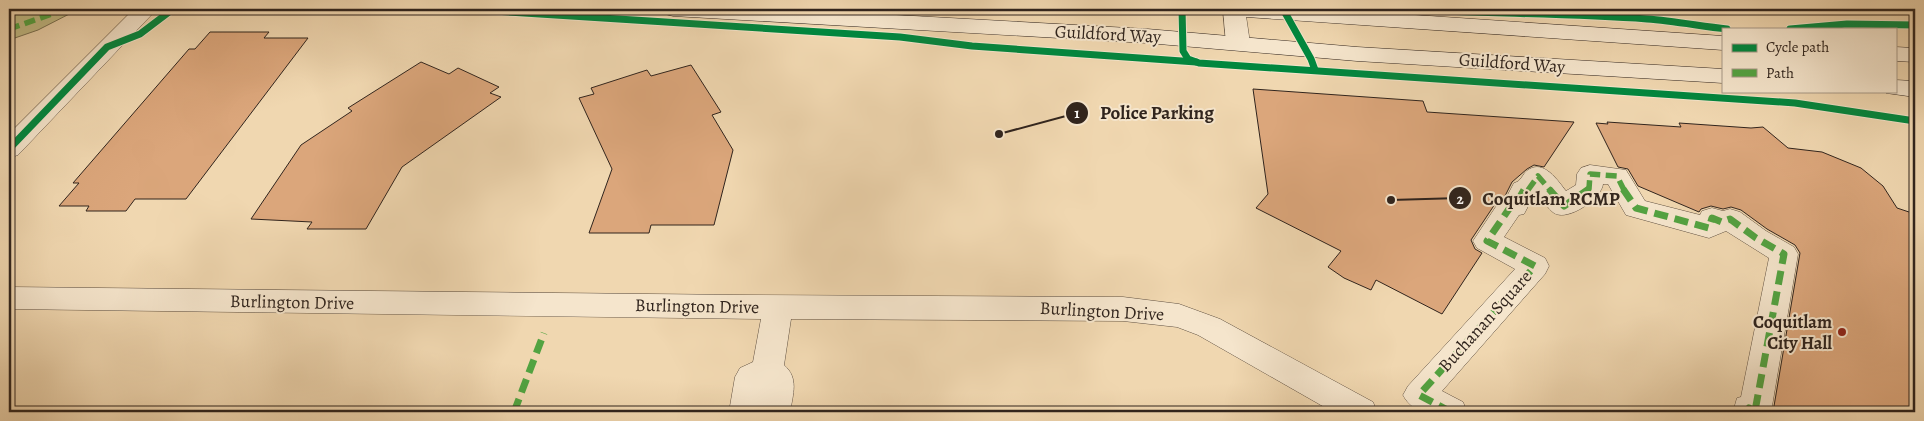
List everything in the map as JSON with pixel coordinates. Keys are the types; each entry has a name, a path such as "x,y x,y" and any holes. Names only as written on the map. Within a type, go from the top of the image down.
{"street":[{"path":"9,149 146,9"},
{"name":"Guildford Way","path":"673,9 1147,36 1357,54 1722,76"},
{"path":"1234,9 1238,43"},
{"name":"Guildford Way","path":"1234,9 1722,43"},
{"path":"1896,54 1915,56"},
{"path":"1896,88 1915,89"},
{"name":"Buchanan Square","path":"1451,412 1419,395 1535,266 1486,241 1511,206 1514,207 1524,190 1527,191 1538,176 1564,206 1589,188 1590,174 1617,176 1625,193 1636,208 1709,228 1712,218 1722,222 1730,220 1784,254 1755,410 1750,408 1749,412"},
{"name":"Burlington Drive","path":"9,298 1123,309 1169,314 1209,327 1361,412"},
{"path":"767,370 778,307"},
{"path":"745,412 751,377 767,370"},
{"path":"767,370 779,380 774,412"}],"shaded area":[{"path":"9,9 79,9 38,30 9,40"}],"building":[{"path":"210,32 269,32 264,38 308,38 186,199 135,199 126,211 86,211 89,206 59,206 79,183 73,183 189,49 195,49"},
{"path":"421,62 449,74 458,68 499,87 490,93 501,97 402,167 366,229 307,229 312,222 251,219 301,145 352,111 348,108"},
{"path":"691,65 721,112 712,115 733,150 714,225 651,225 649,233 589,233 612,169 579,98 594,94 591,88 647,70 651,76"},
{"path":"1253,89 1423,101 1427,112 1574,122 1544,167 1534,165 1527,169 1512,182 1505,196 1499,198 1471,240 1475,249 1482,253 1442,314 1376,280 1371,290 1344,278 1328,267 1341,251 1256,208 1268,194"},
{"name":"Coquitlam City Hall","path":"1607,122 1681,127 1679,123 1751,128 1763,127 1788,148 1822,152 1861,168 1883,186 1897,208 1915,214 1915,412 1773,412 1800,253 1795,245 1767,229 1741,210 1731,207 1723,209 1711,206 1701,209 1699,212 1638,186 1628,169 1618,167 1596,123 1608,124"}],"marked path":[{"path":"9,29 66,9"},
{"path":"1451,412 1419,395 1535,266 1487,241 1511,206 1514,207 1524,190 1527,191 1538,176 1564,206 1589,189 1590,174 1617,176 1625,193 1636,208 1709,228 1712,218 1722,222 1730,219 1756,238 1784,254 1755,411 1749,408 1749,412"},
{"path":"514,412 544,333"}],"cycle path":[{"path":"9,149 107,47 140,34 173,9"},
{"path":"462,9 900,37 972,46 1196,62"},
{"path":"1182,9 1183,51 1188,59 1199,63 1795,103 1915,121"},
{"path":"1283,9 1311,59 1315,70"},
{"path":"1402,9 1481,14 1537,13 1649,19 1722,28"},
{"path":"1801,28 1847,24 1915,25"}],"place":[{"name":"Police Parking","path":"999,134"},
{"name":"Coquitlam RCMP","path":"1391,200"},
{"name":"Coquitlam City Hall","path":"1842,332"}]}
